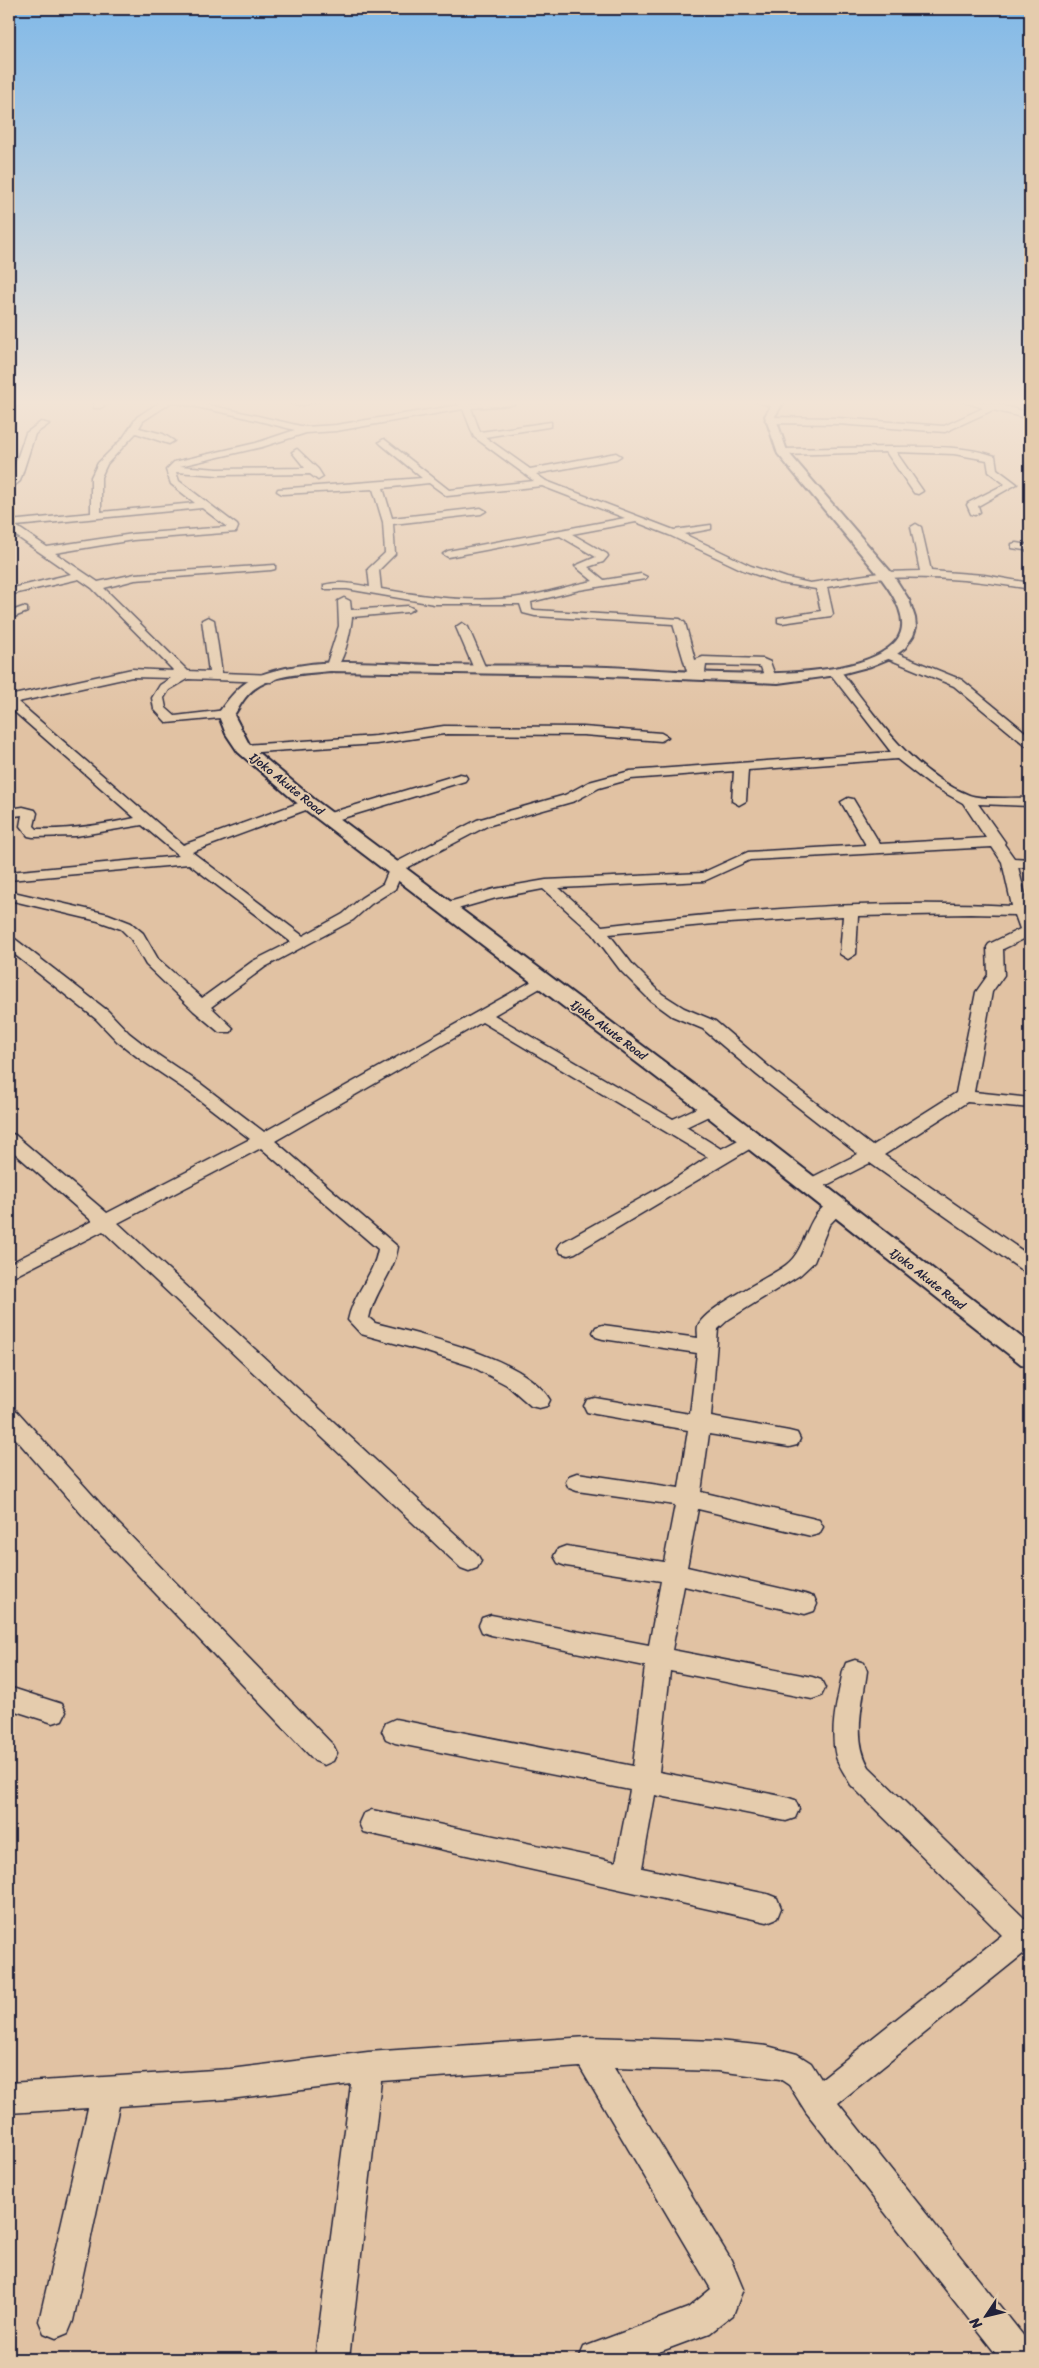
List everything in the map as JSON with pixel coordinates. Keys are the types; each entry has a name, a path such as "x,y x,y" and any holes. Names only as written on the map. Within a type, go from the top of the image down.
{"main road":[{"path":"226,714 240,695 251,686 271,678 314,668 332,666 770,678 835,672 888,654 900,644 907,633 909,621 899,592 831,511"},
{"name":"Ijoko Akute Road","path":"226,714 234,734 244,749 309,804 711,1108 1030,1357"}],"street":[{"path":"96,511 96,516"},
{"path":"9,527 151,511"},
{"path":"44,551 133,537 232,530 234,527 213,511"},
{"path":"376,592 373,569 390,554 388,522 384,511"},
{"path":"388,522 481,511"},
{"path":"617,511 747,568 790,582 821,585 886,575 926,574 984,578 1030,586"},
{"path":"448,554 637,518"},
{"path":"9,527 96,586 186,675"},
{"path":"673,534 707,527"},
{"path":"916,527 926,574"},
{"path":"560,532 602,556 599,560 580,566 603,584"},
{"path":"1016,546 1030,548"},
{"path":"96,586 135,577 271,567"},
{"path":"9,592 82,575"},
{"path":"328,587 347,586 434,601 467,603 524,600 640,577"},
{"path":"782,620 827,614 821,585"},
{"path":"524,600 527,611 535,613 676,621 696,675"},
{"path":"332,666 341,644 348,614 344,601"},
{"path":"348,614 408,609"},
{"path":"9,616 23,610"},
{"path":"208,620 216,675"},
{"path":"462,627 480,670"},
{"path":"888,654 958,683 1030,742"},
{"path":"835,672 900,756 934,780 968,800 998,842 1009,862 1026,912 1029,931 995,947 996,975 984,992 964,1096"},
{"path":"9,700 132,673 271,678"},
{"path":"186,675 164,688 158,698 160,709 172,720 226,714"},
{"path":"9,700 186,855 302,943"},
{"path":"244,749 376,740 444,730 583,731 661,737"},
{"path":"200,1007 259,964 302,943 348,917 366,901 390,886 396,868 482,823 570,798 594,785 618,778 900,756"},
{"path":"739,801 741,768"},
{"path":"328,818 460,778"},
{"path":"968,800 1030,802"},
{"path":"848,802 876,849"},
{"path":"9,876 186,855 309,804"},
{"path":"9,812 23,811 30,813 27,826 33,833 49,834 100,830 146,820"},
{"path":"446,907 494,894 546,884 704,877 719,871 732,861 748,856 998,842"},
{"path":"1009,862 1030,863"},
{"path":"546,884 598,931 627,968 656,997 678,1012 709,1025 763,1072 871,1155 1030,1266"},
{"path":"9,896 103,917 126,926 137,936 152,962 224,1028"},
{"path":"598,931 748,915 851,911 1026,912"},
{"path":"848,954 851,911"},
{"path":"9,942 102,1015 146,1055 195,1088 263,1140 388,1247 382,1268 360,1306 358,1320 368,1328 446,1349 478,1362 515,1379 539,1400"},
{"path":"9,1272 263,1140 484,1016 543,980"},
{"path":"484,1016 722,1157"},
{"path":"810,1186 871,1155 964,1096 1030,1103"},
{"path":"672,1126 711,1108"},
{"path":"9,1139 104,1222 469,1560"},
{"path":"568,1248 752,1140"},
{"path":"627,1877 645,1780 659,1656 675,1574 699,1424 708,1347 708,1327 722,1314 793,1270 807,1256 820,1222 836,1207"},
{"path":"604,1332 708,1347"},
{"path":"595,1406 789,1439"},
{"path":"9,1417 107,1527 324,1753"},
{"path":"577,1482 688,1498 810,1527"},
{"path":"566,1556 675,1574 805,1604"},
{"path":"491,1625 659,1656 812,1688"},
{"path":"817,2101 1028,1937 860,1776 849,1757 846,1732 854,1671"},
{"path":"9,1698 53,1712"},
{"path":"395,1731 786,1809"},
{"path":"372,1823 767,1908"},
{"path":"588,2052 720,2271 727,2289 721,2303 698,2321 596,2359"},
{"path":"9,2098 230,2084 368,2067 588,2052 718,2056 767,2060 786,2065 800,2074 817,2101 1021,2359"},
{"path":"332,2359 368,2067"},
{"path":"56,2321 107,2093"}]}
